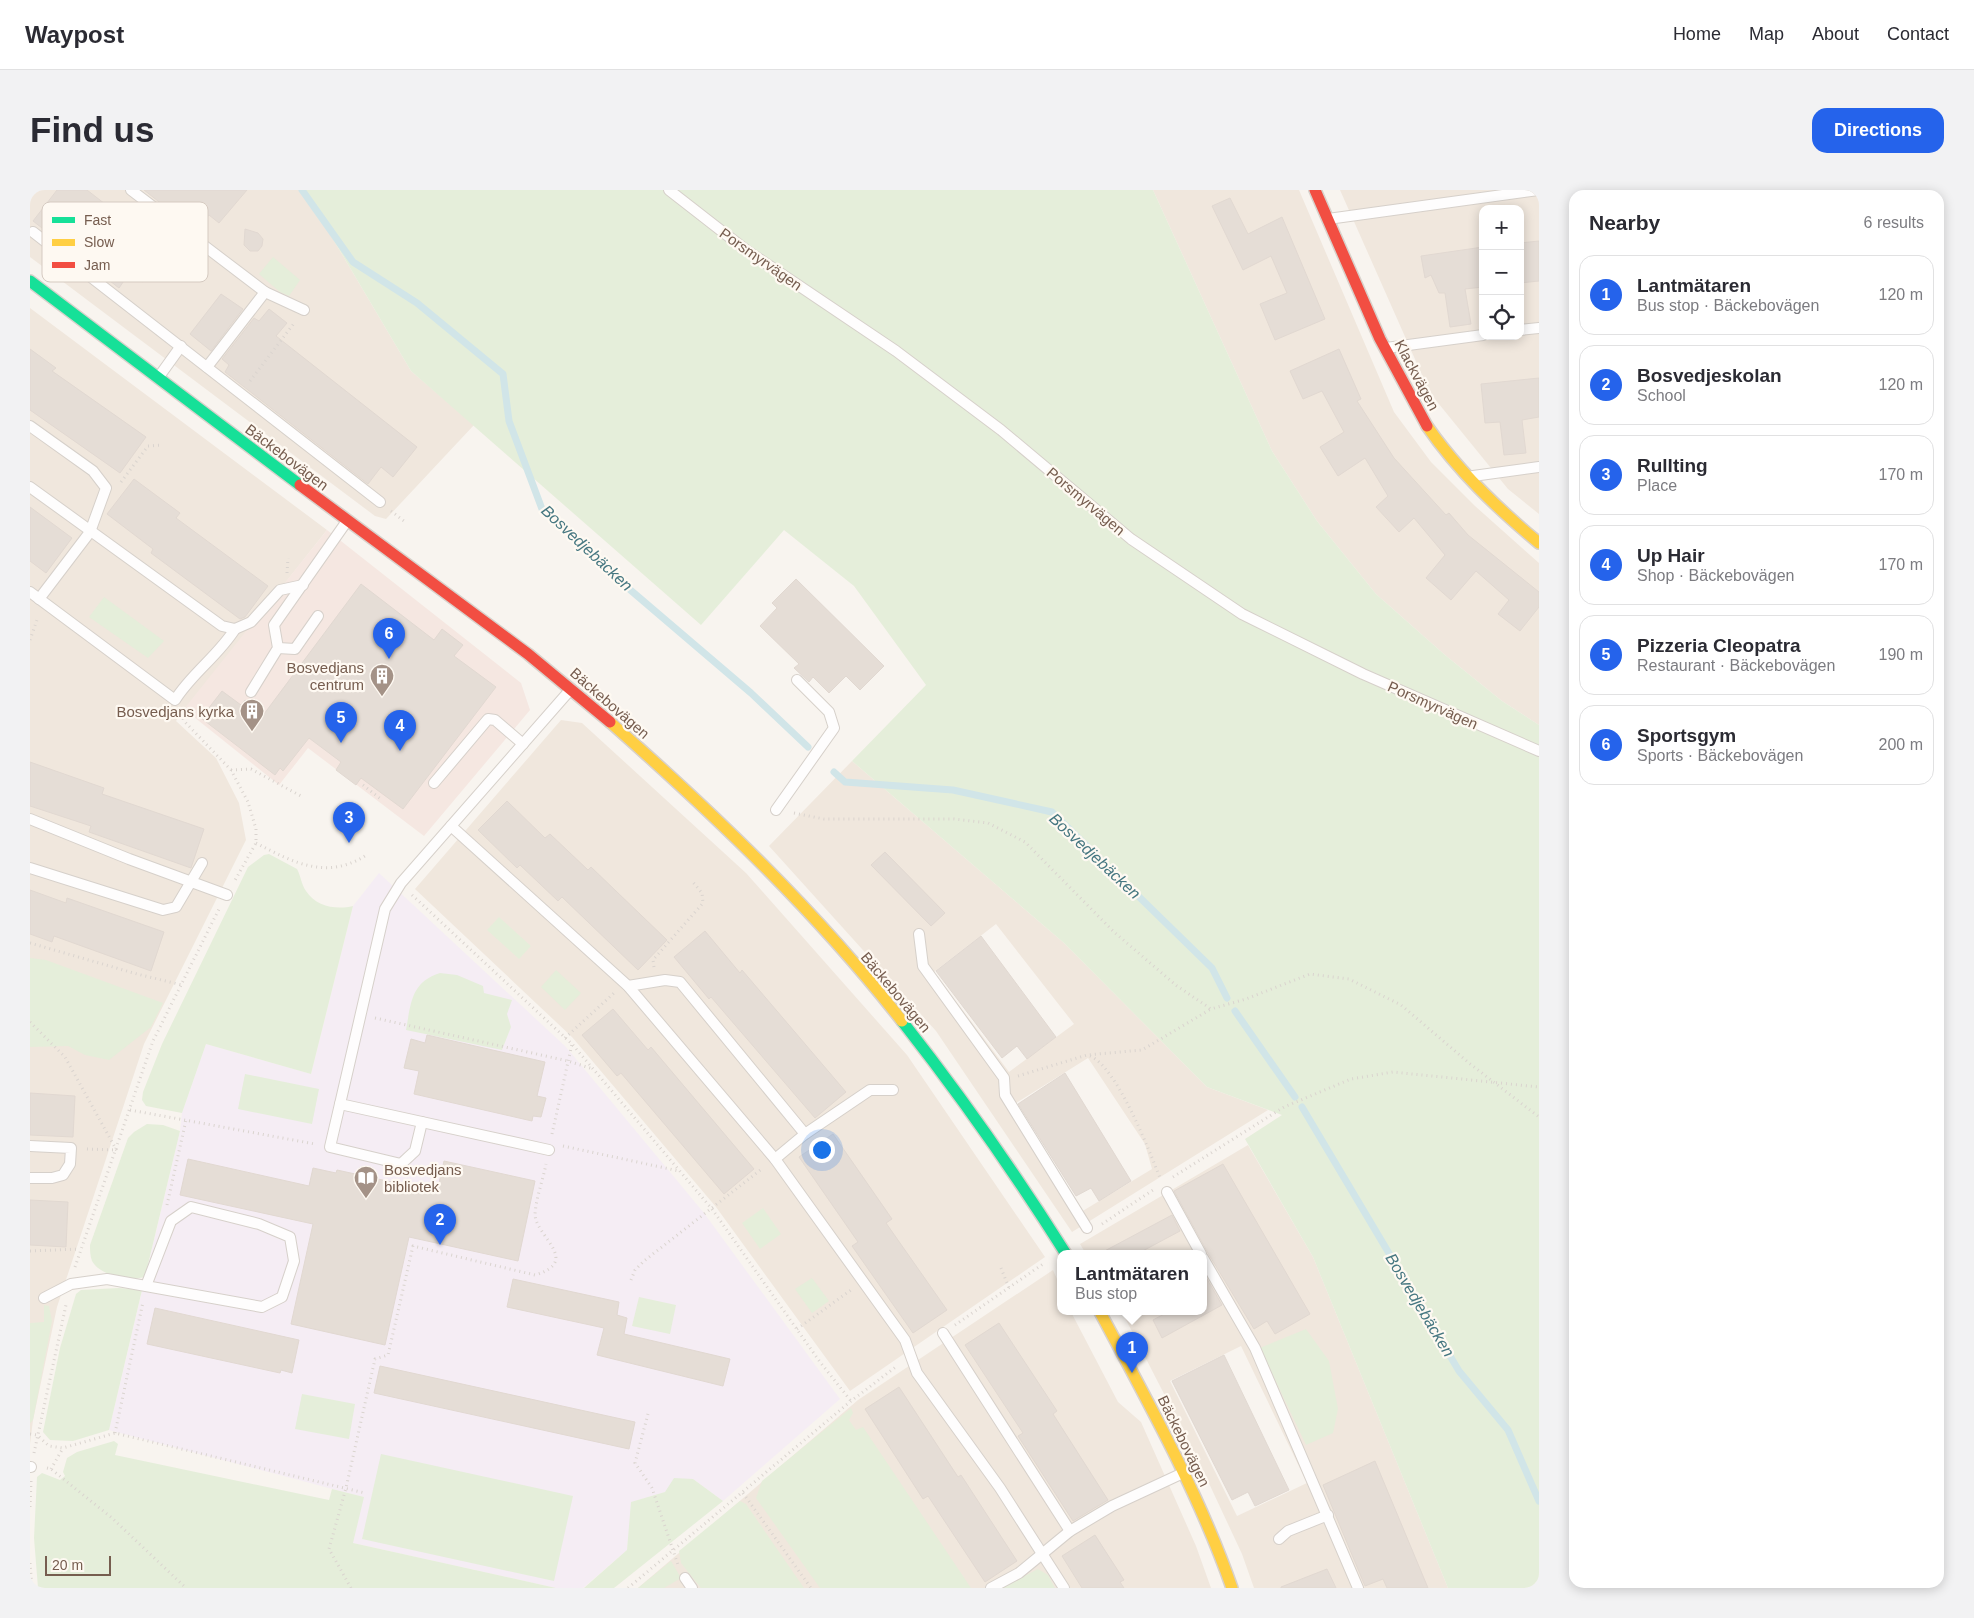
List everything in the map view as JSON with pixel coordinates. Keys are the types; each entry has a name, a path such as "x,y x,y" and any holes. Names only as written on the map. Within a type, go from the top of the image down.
{"street":[{"name":"Klackvägen","path":"1315,190 1385,348 1426,425 1467,477 1539,543"},
{"name":"Bäckebovägen","path":"30,281 157,379 571,689 693,797 742,844 834,942 957,1089 1063,1250"},
{"name":"Bäckebovägen","path":"1102,1315 1184,1473 1224,1564 1232,1588"}],"lane":[{"path":"131,190 147,202"},
{"name":"Porsmyrvägen","path":"669,190 746,250 896,351 1001,430 1131,539 1242,614 1363,674 1539,751"},
{"path":"1327,219 1538,190"},
{"path":"33,232 42,239"},
{"path":"208,249 265,292 304,310"},
{"path":"98,282 380,502"},
{"path":"207,366 265,292"},
{"path":"1524,330 1539,328"},
{"path":"1385,348 1479,336"},
{"path":"157,379 181,346"},
{"path":"30,426 94,472 106,488 90,532 41,601"},
{"path":"1467,477 1539,467"},
{"path":"30,488 222,626 235,629"},
{"path":"250,692 278,648 274,625 348,522"},
{"path":"30,592 175,700 192,675 225,644 235,629 250,622 280,590 303,585"},
{"path":"278,648 295,649 318,616"},
{"path":"776,810 834,728 829,712 797,680"},
{"path":"422,1122 414,1151 401,1164 330,1147 385,909 401,883 571,689"},
{"path":"434,783 488,719 495,720 523,744"},
{"path":"30,819 129,859 227,895"},
{"path":"451,826 628,986 775,1159 905,1340 916,1373 1000,1488 1064,1588"},
{"path":"30,868 164,910 176,907 202,863"},
{"path":"919,934 923,966 1004,1078 1006,1095 1087,1228"},
{"path":"628,986 665,980 680,982 806,1134"},
{"path":"775,1159 806,1134 870,1090 893,1090"},
{"path":"340,1104 550,1147"},
{"path":"30,1146 71,1148 70,1164 63,1175 52,1178 30,1178"},
{"path":"1164,1188 1199,1250"},
{"path":"44,1298 71,1284 107,1279 262,1308 282,1297 294,1261 290,1237 259,1224 191,1207 171,1221 146,1286"},
{"path":"1207,1265 1256,1348 1358,1588"},
{"path":"943,1333 1070,1531"},
{"path":"991,1588 1019,1573 1070,1531 1112,1506 1184,1473"},
{"path":"1279,1539 1288,1531 1328,1515"},
{"path":"685,1578 692,1588"}],"path":[{"path":"241,393 304,310"},
{"path":"120,484 148,446 162,445"},
{"path":"30,640 41,601"},
{"path":"30,1508 31,1467 37,1435 80,1250 153,1041 227,895 256,843 256,829 248,802 230,770 184,721 175,700"},
{"path":"230,770 251,769 301,796"},
{"path":"362,785 382,800"},
{"path":"776,810 824,819 954,819 988,823 1025,842 1114,932 1177,986 1211,1009"},
{"path":"256,843 300,864 318,868 347,866 368,854"},
{"path":"653,960 703,903 702,893 692,881"},
{"path":"401,883 572,1044 712,1209 797,1329 851,1401"},
{"path":"30,943 182,985"},
{"path":"1004,1078 1017,1076 1088,1055 1142,1050 1211,1009 1246,1000 1310,974 1349,979 1401,1005 1469,1063 1539,1117"},
{"path":"565,1038 615,992 628,986"},
{"path":"370,1017 568,1061 593,1069"},
{"path":"30,1022 65,1057 116,1150"},
{"path":"351,1588 329,1549 346,1488 375,1359 388,1355 414,1246 535,1275 548,1271 554,1265 555,1255 535,1216 572,1044"},
{"path":"1088,1055 1098,1059 1120,1092 1140,1128 1164,1188"},
{"path":"130,1110 330,1147"},
{"path":"171,1221 164,1217 186,1120"},
{"path":"550,1147 680,1171"},
{"path":"71,1148 116,1150"},
{"path":"631,1280 635,1270 644,1261 775,1159"},
{"path":"30,1251 80,1250"},
{"path":"1001,1268 1008,1288"},
{"path":"797,1329 863,1281"},
{"path":"115,1433 146,1286"},
{"path":"648,1414 635,1463 652,1488 674,1555"},
{"path":"30,1434 37,1435 48,1446 63,1448 115,1433 366,1493"},
{"path":"51,1469 63,1448"},
{"path":"31,1467 51,1469 112,1518 186,1588"},
{"path":"743,1493 811,1588"},
{"path":"30,1563 32,1588"}],"shaded area":[{"path":"30,190 304,190 411,371 474,425 386,519 375,516 63,282 208,282 208,202 42,202 42,266 30,257"},
{"path":"1153,190 1299,190 1394,412 1431,462 1475,506 1539,563 1539,725 1502,701 1445,655 1376,594 1317,521 1272,451"},
{"path":"1340,190 1539,190 1539,514 1508,489 1430,393"},
{"path":"30,308 327,530 176,721 216,758 239,803 246,840 144,1044 57,1307 33,1420 30,1444"},
{"path":"327,530 521,683 530,710 424,836 308,748 279,785 184,709"},
{"path":"561,720 582,723 746,873 907,1055 1045,1257 850,1391 716,1207 572,1037 415,889"},
{"path":"852,761 1064,943 1207,1087 1268,1110 1072,1232 936,1031 769,846","holes":["996,924 1074,1024 1009,1072 934,972","1088,1058 1145,1144 1152,1169 1081,1212 1013,1105"]},
{"path":"379,873 566,1047 704,1213 840,1399 723,1501 693,1479 665,1492 632,1502 627,1550 583,1588 556,1588 353,1543 363,1497 109,1430 180,1131 182,1113 206,1044 311,1074 353,906"},
{"path":"1248,1145 1313,1257 1448,1588 1254,1588 1242,1554 1199,1462 1124,1315 1207,1315 1207,1250 1084,1250 1080,1244","holes":["1241,1346 1307,1483 1237,1516 1170,1381"]},
{"path":"1053,1270 1057,1279 1057,1315 1073,1315 1118,1402 1141,1422 1196,1546 1211,1588 638,1588 858,1400"}],"green space":[{"path":"304,190 1153,190 1272,451 1317,521 1376,594 1445,655 1502,701 1539,725 1539,1588 1448,1588 1313,1257 1245,1139 1282,1115 1207,1087 1064,943 852,761 926,685 854,586 784,530 701,625 411,371"},
{"path":"273,257 300,280 289,296 280,292 259,274"},
{"path":"104,597 164,641 148,658 89,617"},
{"path":"269,854 297,869 304,888 315,901 327,906 340,908 353,906 311,1074 206,1044 182,1113 146,1106 142,1100 143,1092 162,1044 248,867 264,855"},
{"path":"499,917 531,946 519,959 487,930"},
{"path":"30,958 46,960 163,1003 151,1027 109,1060 85,1055 68,1046 30,1047"},
{"path":"556,970 581,993 565,1010 541,987"},
{"path":"440,973 457,975 483,986 484,993 512,1000 507,1014 511,1027 502,1050 406,1030 411,1002 418,988 430,977"},
{"path":"245,1074 319,1089 312,1124 238,1109"},
{"path":"147,1124 163,1125 180,1131 145,1277 124,1278 108,1274 96,1266 91,1259 90,1245 128,1138"},
{"path":"763,1208 781,1234 760,1249 742,1223"},
{"path":"812,1278 829,1301 812,1313 795,1289"},
{"path":"119,1288 142,1290 109,1430 73,1441 50,1440 43,1432 60,1348 76,1294 81,1290"},
{"path":"639,1297 676,1305 670,1334 632,1326"},
{"path":"44,1305 49,1306 52,1321 33,1420 30,1423 30,1323 44,1322"},
{"path":"1306,1329 1329,1361 1338,1409 1333,1433 1306,1445 1260,1348"},
{"path":"302,1394 355,1404 349,1439 295,1429"},
{"path":"851,1408 853,1413 849,1420 856,1430 863,1427 971,1588 820,1588 756,1498 762,1481"},
{"path":"114,1441 118,1444 115,1455 329,1500 332,1489 364,1497 353,1543 556,1588 38,1588 34,1538 37,1477 42,1473 60,1480 65,1476 63,1472 67,1458 77,1452"},
{"path":"381,1454 573,1496 554,1581 362,1539"},
{"path":"674,1478 693,1479 723,1501 614,1588 584,1588 627,1550 631,1502 665,1492"},
{"path":"740,1501 746,1504 804,1588 701,1588 681,1563 679,1551"},
{"path":"671,1561 681,1578 664,1588 638,1588"},
{"path":"1038,1569 1048,1575 1055,1588 1001,1588"}],"building":[{"path":"57,190 87,190 102,202 48,202"},
{"path":"144,190 247,190 219,223 209,215 208,216 208,202 159,202"},
{"path":"1230,198 1248,234 1282,217 1325,319 1275,340 1260,304 1287,293 1271,256 1243,270 1212,206"},
{"path":"42,209 42,228 33,221"},
{"path":"245,229 258,233 263,239 262,246 258,251 250,251 244,245"},
{"path":"1539,241 1539,281 1524,283 1524,243"},
{"path":"1479,248 1479,287 1465,289 1471,324 1450,327 1445,293 1439,293 1431,275 1425,278 1421,256"},
{"path":"111,282 123,282 119,288"},
{"path":"221,294 243,309 211,351 190,334"},
{"path":"269,309 287,323 276,336 417,447 393,477 381,467 368,484 225,372 229,365 222,359 254,318 259,321"},
{"path":"30,349 56,368 52,371 146,437 120,473 30,410"},
{"path":"1339,349 1361,399 1357,401 1394,458 1446,515 1449,513 1468,535 1539,592 1539,607 1520,631 1498,614 1509,600 1476,571 1451,600 1426,578 1445,555 1414,518 1399,532 1376,507 1388,496 1365,458 1338,476 1320,447 1344,432 1322,391 1303,399 1290,371"},
{"path":"1539,378 1539,417 1522,420 1526,453 1504,455 1500,422 1485,423 1481,384"},
{"path":"134,479 180,513 176,518 268,586 245,617 240,619 151,553 153,549 107,514"},
{"path":"30,507 72,538 46,573 30,561"},
{"path":"796,579 884,666 860,690 846,676 829,693 813,677 809,682 794,668 799,664 760,626 777,608 772,603"},
{"name":"Bosvedjans centrum","path":"361,584 434,640 442,629 463,645 454,656 496,687 403,809 361,778 356,785 336,770 341,762 309,738 283,771 280,768 275,775 201,718 222,691 241,705 245,700 264,714"},
{"path":"30,762 104,788 102,794 204,829 191,868 89,832 91,826 30,806"},
{"path":"507,801 545,838 550,834 588,870 591,867 667,940 638,970 562,897 558,901 520,865 517,868 478,830"},
{"path":"885,852 945,913 931,926 871,865"},
{"path":"30,890 66,903 67,898 164,932 151,971 54,936 52,942 30,934"},
{"path":"705,931 740,973 742,970 846,1092 815,1118 674,957"},
{"path":"981,936 1056,1037 1027,1059 1017,1046 1002,1058 936,971"},
{"path":"613,1009 648,1050 651,1047 754,1169 724,1194 621,1073 617,1076 582,1035"},
{"path":"427,1035 545,1062 537,1096 546,1098 541,1117 533,1116 532,1121 414,1094 419,1071 404,1068 411,1039 425,1043"},
{"path":"1065,1073 1131,1181 1099,1201 1091,1188 1076,1196 1018,1104"},
{"path":"30,1093 75,1096 73,1137 30,1135"},
{"path":"833,1134 892,1219 886,1223 947,1310 913,1333 852,1246 858,1242 799,1157"},
{"path":"188,1159 309,1186 313,1168 336,1173 337,1170 437,1192 444,1161 535,1181 518,1261 409,1237 385,1345 291,1324 313,1224 180,1195"},
{"path":"1223,1164 1310,1314 1275,1334 1267,1321 1254,1329 1208,1253 1174,1191"},
{"path":"30,1200 68,1202 66,1247 30,1245"},
{"path":"1172,1215 1180,1231 1144,1250 1106,1250"},
{"path":"513,1279 619,1302 617,1315 627,1318 624,1334 730,1359 723,1386 597,1355 604,1328 507,1307"},
{"path":"1207,1279 1222,1305 1207,1313"},
{"path":"155,1308 299,1340 292,1373 281,1370 280,1373 147,1344"},
{"path":"1162,1315 1204,1315 1162,1338 1153,1320"},
{"path":"999,1323 1057,1411 1053,1414 1108,1500 1073,1521 1018,1436 1023,1433 965,1345"},
{"path":"1224,1355 1289,1490 1255,1506 1248,1492 1232,1500 1172,1381"},
{"path":"380,1366 635,1422 629,1449 374,1393"},
{"path":"899,1387 958,1477 961,1475 1017,1561 985,1582 928,1496 923,1499 865,1409"},
{"path":"1375,1461 1428,1588 1387,1588 1383,1579 1365,1586 1323,1485"},
{"path":"1095,1535 1124,1580 1120,1582 1124,1588 1082,1588 1062,1556"},
{"path":"1327,1569 1336,1588 1281,1588 1281,1587"}],"waterway":[{"name":"Bosvedjebäcken","path":"302,190 353,262 417,303 503,374 509,421 542,509 628,588 751,693 808,747"},
{"name":"Bosvedjebäcken","path":"834,772 845,782 953,790 1052,812 1212,968 1227,998"},
{"name":"Bosvedjebäcken","path":"1235,1011 1295,1097"},
{"name":"Bosvedjebäcken","path":"1302,1107 1459,1371 1508,1430 1539,1501"}],"traffic: fast":[{"path":"30,281 300,485"},
{"path":"902,1021 987,1135 1063,1250"}],"traffic: slow":[{"path":"1427,426 1465,474 1539,543"},
{"path":"610,722 763,865 835,941 902,1021"},
{"path":"1102,1315 1154,1413 1188,1482 1219,1552 1232,1588"}],"traffic: jam":[{"path":"1315,190 1380,339 1427,426"},
{"path":"300,485 528,654 610,722"}],"place":[{"name":"Sportsgym","path":"389,659"},
{"name":"Bosvedjans centrum","path":"382,697"},
{"name":"Bosvedjans kyrka","path":"252,732"},
{"name":"Pizzeria Cleopatra","path":"341,743"},
{"name":"Up Hair","path":"400,751"},
{"name":"Rullting","path":"349,843"},
{"name":"Bosvedjans bibliotek","path":"366,1199"},
{"name":"Bosvedjeskolan","path":"440,1245"},
{"name":"Lantmätaren","path":"1132,1373"}]}
